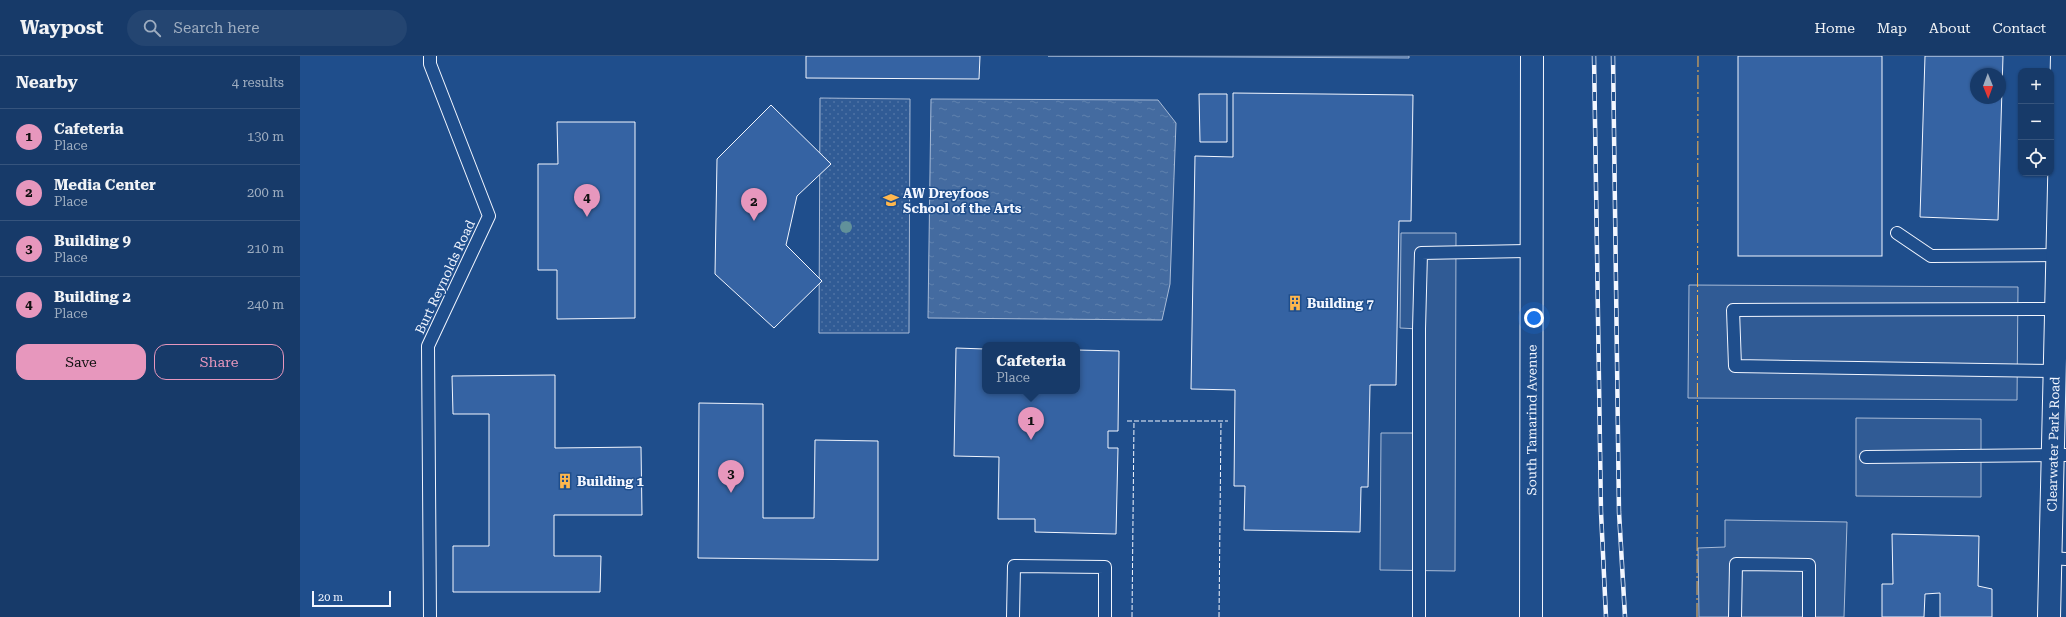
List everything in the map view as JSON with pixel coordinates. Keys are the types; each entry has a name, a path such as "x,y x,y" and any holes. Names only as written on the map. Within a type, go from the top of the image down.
{"street":[{"name":"South Tamarind Avenue","path":"1531,617 1532,56"},
{"name":"Clearwater Park Road","path":"2049,617 2058,558 2060,455 2055,370 2061,331 2056,309 2063,135 2062,56"}],"lane":[{"name":"Burt Reynolds Road","path":"430,56 430,64 490,216 428,346 430,617"},
{"path":"1897,233 1931,256 2057,256"},
{"path":"1419,617 1419,328 1421,253 1532,251"},
{"path":"2055,370 1734,366 1733,310 2056,309"},
{"path":"1866,457 2060,455"},
{"path":"1735,617 1736,564 1809,565 1810,617"},
{"path":"1013,617 1014,566 1105,568 1105,617"}],"shaded area":[{"path":"1048,56 1409,56 1409,58"},
{"path":"820,98 910,99 909,333 819,333"},
{"path":"1401,233 1456,233 1455,571 1380,570 1381,433 1418,433 1419,329 1400,328"},
{"path":"1689,285 2018,287 2017,400 1688,398"},
{"path":"1856,418 1981,419 1981,497 1856,496"},
{"path":"1725,520 1847,522 1844,617 1699,617 1698,548 1725,547"}],"water":[{"path":"931,99 1158,100 1176,123 1170,284 1162,320 928,318"}],"building":[{"path":"806,56 980,56 979,79 806,78"},
{"path":"1738,56 1882,56 1882,256 1738,256"},
{"path":"1925,56 2003,56 2003,68 1970,68 1970,104 2002,104 1998,220 1920,217"},
{"name":"Building 7","path":"1233,93 1413,95 1411,221 1399,221 1396,385 1370,385 1368,487 1361,487 1360,532 1244,530 1245,486 1234,486 1235,390 1191,389 1195,156 1233,157"},
{"path":"1199,94 1227,94 1227,142 1200,142"},
{"path":"771,105 831,164 797,196 786,245 822,281 774,328 715,274 717,159"},
{"path":"557,122 635,122 635,318 557,319 557,270 538,270 538,164 558,164"},
{"path":"956,348 982,349 982,394 1080,394 1080,350 1119,351 1118,431 1108,431 1108,448 1118,448 1116,534 1035,532 1035,519 998,519 999,457 954,456"},
{"name":"Building 1","path":"555,375 555,448 641,447 642,515 554,515 554,556 601,556 600,592 453,592 453,546 489,546 489,414 453,414 452,376"},
{"path":"699,403 763,404 763,518 814,518 815,440 878,441 878,560 698,558"},
{"path":"1892,534 1979,536 1978,586 1992,589 1992,617 1940,617 1940,593 1925,594 1924,617 1882,617 1882,584 1893,584"}],"railway":[{"path":"1594,56 1601,512 1606,617"},
{"path":"1613,56 1619,512 1625,617"}],"fence":[{"path":"1127,421 1228,421"},
{"path":"1132,617 1134,421"},
{"path":"1219,617 1221,421"}],"power":[{"path":"1697,617 1698,56"}],"place":[{"name":"AW Dreyfoos School of the Arts","path":"891,200"},
{"name":"Building 2","path":"587,217"},
{"name":"Media Center","path":"754,221"},
{"name":"Building 7","path":"1295,303"},
{"name":"Cafeteria","path":"1031,440"},
{"name":"Building 1","path":"565,481"},
{"name":"Building 9","path":"731,493"}]}
